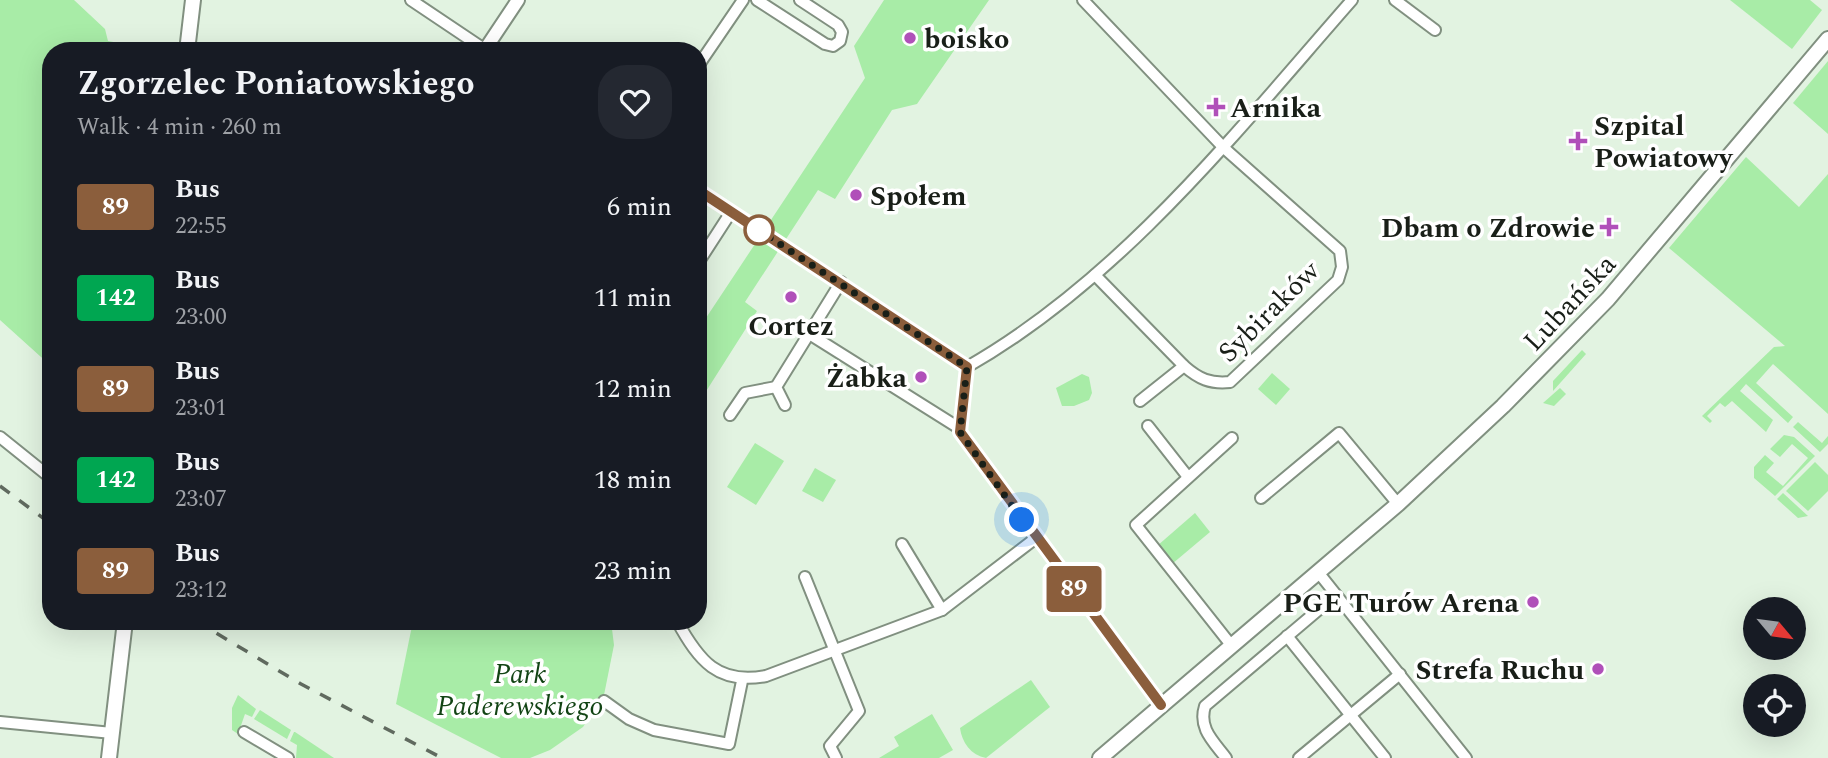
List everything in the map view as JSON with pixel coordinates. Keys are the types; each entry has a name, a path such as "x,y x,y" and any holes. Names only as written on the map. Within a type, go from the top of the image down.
{"main road":[{"path":"188,42 193,0"},
{"name":"Lubańska","path":"1100,758 1398,504 1503,406 1608,299 1828,39"},
{"path":"109,758 123,630"}],"street":[{"path":"411,0 474,42"},
{"path":"491,42 518,0"},
{"path":"707,53 743,0"},
{"path":"757,0 825,44 833,46 840,41 842,32 838,25 800,0"},
{"name":"Sybiraków","path":"1083,0 1224,148 1340,251 1342,267 1338,280 1230,382 1209,382 1184,366 1095,275"},
{"path":"967,367 1000,346 1095,275 1224,148 1352,0"},
{"path":"1395,0 1436,30"},
{"path":"707,196 967,367"},
{"path":"707,249 731,212"},
{"path":"730,415 745,393 776,387 811,335 841,282"},
{"path":"811,335 959,428 1036,538 1161,705"},
{"path":"1140,401 1184,366"},
{"path":"959,428 967,367"},
{"path":"776,387 785,405"},
{"path":"1148,426 1188,477"},
{"path":"1261,498 1339,433 1398,504"},
{"path":"0,438 42,471"},
{"path":"1231,645 1136,525 1233,438"},
{"path":"682,630 693,648 719,673 742,681 766,676 942,610 1036,538"},
{"path":"902,544 942,610"},
{"path":"1318,572 1400,674 1461,756"},
{"path":"805,577 859,711 830,747 835,758"},
{"path":"1226,758 1205,731 1202,715 1205,706 1336,596"},
{"path":"1287,636 1384,758"},
{"path":"1299,758 1400,674"},
{"path":"604,701 654,730 729,744 742,681"},
{"path":"0,722 112,733"},
{"path":"244,732 288,758"}],"green space":[{"path":"0,0 74,0 105,29 108,41 114,42 42,42 42,358 0,320"},
{"path":"884,0 989,0 917,104 892,110 835,199 818,190 745,302 757,311 707,390 707,316 865,78 854,46"},
{"path":"1730,0 1810,0 1822,10 1792,49"},
{"path":"1828,61 1828,134 1793,103"},
{"path":"1746,157 1799,207 1828,174 1828,414 1773,364 1756,383 1793,417 1788,423 1746,384 1740,391 1773,420 1766,432 1732,401 1725,407 1720,403 1707,416 1712,421 1710,423 1702,416 1774,347 1785,346 1669,248"},
{"path":"1582,350 1586,354 1553,391 1553,381"},
{"path":"1272,373 1290,389 1276,405 1258,389"},
{"path":"1082,374 1089,377 1092,393 1089,400 1074,406 1062,406 1056,388"},
{"path":"1560,388 1566,394 1554,406 1543,403"},
{"path":"1798,422 1822,443 1828,436 1828,444 1820,452 1793,427"},
{"path":"1784,435 1794,437 1815,456 1775,496 1754,478 1754,467 1765,455 1774,463 1766,472 1783,486 1808,458 1792,444 1780,457 1770,449"},
{"path":"755,443 784,461 756,505 727,487"},
{"path":"1815,462 1828,475 1828,491 1808,511 1786,491"},
{"path":"815,468 836,480 823,502 802,491"},
{"path":"1783,493 1808,516 1798,518 1777,499"},
{"path":"1195,513 1210,532 1172,564 1157,546"},
{"name":"Park Paderewskiego","path":"411,630 612,630 614,645 604,695 583,727 550,750 530,758 501,758 396,704"},
{"path":"1031,680 1050,707 986,758 972,751 965,743 960,728"},
{"path":"238,695 256,709 252,717 245,714 238,734 232,730 232,708"},
{"path":"260,710 291,730 287,739 254,719"},
{"path":"932,714 953,750 939,758 879,758 899,746 894,737"},
{"path":"294,732 334,758 296,758 297,745 290,741"}],"railway":[{"path":"0,486 42,517"},
{"path":"211,630 301,684 442,758"}],"bus line":[{"name":"89","path":"707,196 967,367 960,432 1161,705"}],"place":[{"name":"boisko","path":"910,38"},
{"name":"Arnika","path":"1216,107"},
{"name":"Szpital Powiatowy","path":"1578,141"},
{"name":"Społem","path":"856,195"},
{"name":"Dbam o Zdrowie","path":"1609,227"},
{"name":"Cortez","path":"791,297"},
{"name":"Żabka","path":"921,377"},
{"name":"PGE Turów Arena","path":"1533,602"},
{"name":"Strefa Ruchu","path":"1598,669"}],"route":[{"path":"759,230 754,227 967,367 960,432 1022,520"}]}
